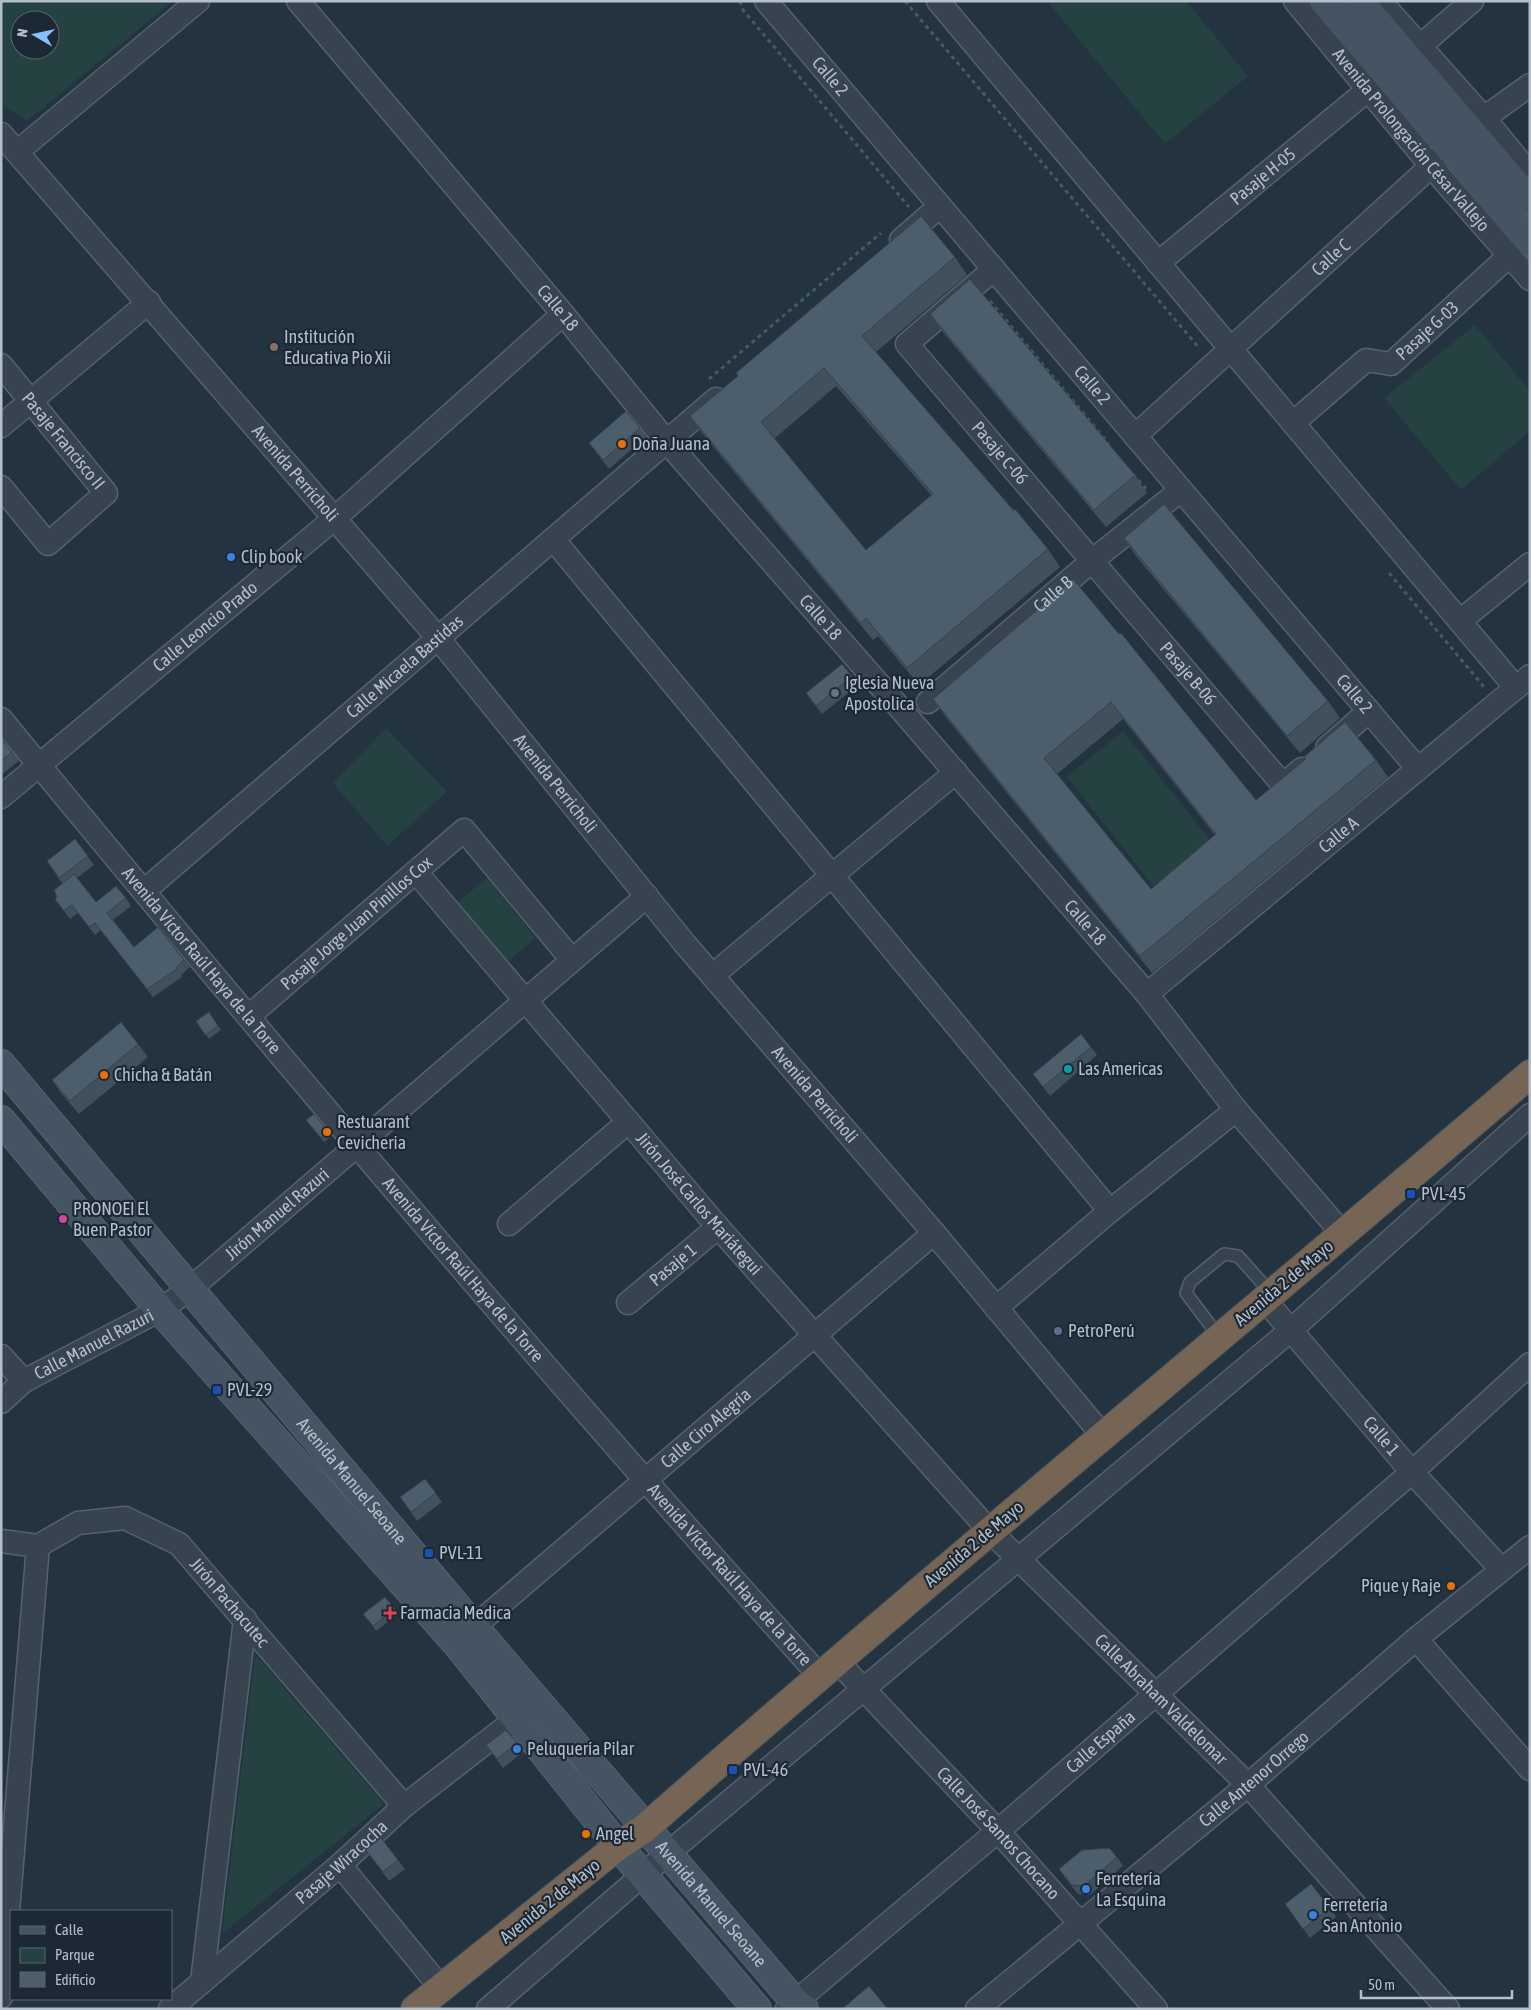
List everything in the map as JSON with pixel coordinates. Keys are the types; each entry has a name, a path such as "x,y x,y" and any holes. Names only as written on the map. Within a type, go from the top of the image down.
{"highway":[{"name":"Avenida 2 de Mayo","path":"415,2009 618,1846 645,1828 989,1530 1104,1437 1343,1234 1525,1087"}],"street":[{"path":"17,152 198,1"},
{"name":"Calle 18","path":"298,1 563,314 667,442 956,772 1147,994 1236,1110 1343,1234"},
{"name":"Calle 2","path":"766,1 1418,768"},
{"path":"938,1 1460,621 1523,682"},
{"name":"Avenida Prolongación César Vallejo","path":"1295,1 1369,89 1441,159 1520,248 1530,279"},
{"name":"Avenida Prolongación César Vallejo","path":"1324,1 1441,159"},
{"path":"1360,1 1477,124 1530,174"},
{"path":"1380,1 1419,47 1477,124 1530,201"},
{"path":"1419,47 1472,1"},
{"name":"Calle C","path":"1135,436 1441,159 1477,124 1530,85"},
{"name":"Pasaje H-05","path":"1158,264 1369,89"},
{"name":"Avenida Perricholi","path":"1,134 149,302 438,638 647,896 934,1233 1104,1437"},
{"path":"884,254 940,206"},
{"name":"Pasaje G-03","path":"1293,423 1366,360 1391,364 1520,248"},
{"path":"976,284 994,269"},
{"name":"Pasaje C-06","path":"976,284 907,344 1093,560"},
{"path":"1,426 149,302"},
{"name":"Calle Leoncio Prado","path":"1,797 335,518 563,314"},
{"name":"Pasaje Francisco II","path":"1,365 32,400 106,493 48,544 1,487"},
{"name":"Calle Micaela Bastidas","path":"144,891 734,383"},
{"name":"Calle B","path":"928,702 1093,560 1181,490"},
{"path":"553,539 1110,1211"},
{"name":"Pasaje B-06","path":"1093,560 1284,785 1370,711"},
{"path":"1460,621 1530,564"},
{"name":"Calle A","path":"1147,994 1523,682"},
{"name":"Avenida Víctor Raúl Haya de la Torre","path":"1,719 249,1016 644,1480 828,1668"},
{"path":"713,975 956,772"},
{"name":"Pasaje Jorge Juan Pinillos Cox","path":"249,1016 464,830 572,960"},
{"name":"Jirón José Carlos Mariátegui","path":"416,872 718,1227 989,1530"},
{"name":"Jirón Manuel Razuri","path":"190,1289 647,896"},
{"name":"Avenida Manuel Seoane","path":"1,1064 190,1289 465,1635 516,1719 618,1846 757,2009"},
{"path":"996,1308 1110,1211 1236,1110"},
{"path":"488,2009 668,1854 1020,1560 1291,1330 1530,1116"},
{"name":"Avenida Manuel Seoane","path":"1,1120 160,1310 645,1828 795,2006"},
{"path":"509,1224 628,1122"},
{"name":"Pasaje 1","path":"628,1303 718,1227"},
{"name":"Calle Ciro Alegría","path":"465,1635 934,1233"},
{"name":"Calle Manuel Razuri","path":"1,1402 24,1381 160,1310 190,1289"},
{"name":"Calle 1","path":"1268,1297 1291,1330 1412,1472 1501,1569"},
{"path":"1,1356 24,1381"},
{"name":"Calle España","path":"795,2006 1412,1472 1530,1364"},
{"name":"Jirón Pachacutec","path":"38,1546 78,1523 125,1518 179,1544 404,1806"},
{"name":"Calle Abraham Valdelomar","path":"989,1530 1248,1785 1448,2009"},
{"path":"1,1541 38,1546 1,1997"},
{"name":"Calle Antenor Orrego","path":"977,2009 1248,1785 1416,1639 1530,1547"},
{"path":"202,1982 245,1619"},
{"path":"1416,1639 1530,1769"},
{"name":"Calle José Santos Chocano","path":"828,1668 864,1690 998,1831 1156,2009"},
{"name":"Pasaje Wiracocha","path":"170,2009 340,1864 404,1806 516,1719"},
{"path":"340,1864 441,1988"}],"lane":[{"path":"1220,1338 1186,1294 1190,1282 1224,1254 1238,1256 1268,1297"}],"path":[{"path":"740,1 743,10 910,208 903,215"},
{"path":"904,1 1204,354"},
{"path":"706,381 888,228"},
{"path":"976,284 1110,445"},
{"path":"1129,468 1160,506"},
{"path":"1385,568 1498,703"}],"green space":[{"path":"1,1 173,1 27,121 1,104"},
{"path":"1047,1 1186,1 1248,76 1165,144"},
{"path":"1475,325 1530,391 1530,431 1461,490 1384,398"},
{"path":"386,728 447,792 387,846 333,783"},
{"path":"1123,731 1219,851 1162,897 1067,777"},
{"path":"487,878 536,938 505,964 455,904"},
{"path":"255,1654 384,1804 222,1934"}],"building":[{"path":"921,216 955,257 862,336 1048,549 907,668 866,618 861,623 690,416 738,376 736,373","holes":["824,368 933,494 866,550 761,422"]},
{"path":"970,279 1135,475 1094,510 930,314"},
{"path":"626,411 640,428 603,460 589,443"},
{"path":"1164,504 1328,701 1287,736 1124,538"},
{"path":"1073,579 1119,634 1121,633 1256,800 1306,759 1304,757 1345,722 1376,760 1140,956 933,699","holes":["1111,702 1216,834 1151,889 1044,758"]},
{"path":"842,664 852,676 816,706 806,693"},
{"path":"1,739 12,752 1,761"},
{"path":"75,839 88,856 59,878 47,861"},
{"path":"74,874 96,902 116,886 126,898 107,913 134,947 158,927 184,960 177,969 147,989 95,923 89,927 72,905 64,911 55,899 57,897 54,890"},
{"path":"209,1012 218,1026 205,1035 196,1021"},
{"path":"121,1022 138,1044 70,1101 52,1080"},
{"path":"1081,1034 1091,1047 1043,1087 1033,1074"},
{"path":"314,1114 329,1132 321,1138 306,1120"},
{"path":"425,1479 436,1493 411,1512 400,1497"},
{"path":"385,1597 395,1609 373,1626 363,1614"},
{"path":"506,1730 517,1743 497,1759 486,1745"},
{"path":"381,1838 398,1860 383,1872 366,1850"},
{"path":"1109,1848 1117,1857 1084,1886 1072,1885 1059,1869 1082,1850"},
{"name":"Ferretería San Antonio","path":"1311,1884 1330,1908 1303,1929 1285,1904"},
{"path":"869,1986 886,2009 842,2009"}],"place":[{"name":"Institución Educativa Pio Xii","path":"274,347"},
{"name":"Doña Juana","path":"622,444"},
{"name":"Clip book","path":"231,557"},
{"name":"Iglesia Nueva Apostolica","path":"835,693"},
{"name":"Las Americas","path":"1068,1069"},
{"name":"Chicha & Batán","path":"104,1075"},
{"name":"Restuarant Cevicheria","path":"327,1132"},
{"name":"PVL-45","path":"1411,1194"},
{"name":"PRONOEI El Buen Pastor","path":"63,1219"},
{"name":"PetroPerú","path":"1058,1331"},
{"name":"PVL-29","path":"217,1390"},
{"name":"PVL-11","path":"429,1553"},
{"name":"Pique y Raje","path":"1451,1586"},
{"name":"Farmacia Medica","path":"390,1613"},
{"name":"Peluquería Pilar","path":"517,1749"},
{"name":"PVL-46","path":"733,1770"},
{"name":"Angel","path":"586,1834"},
{"name":"Ferretería La Esquina","path":"1086,1889"},
{"name":"Ferretería San Antonio","path":"1313,1915"}]}
